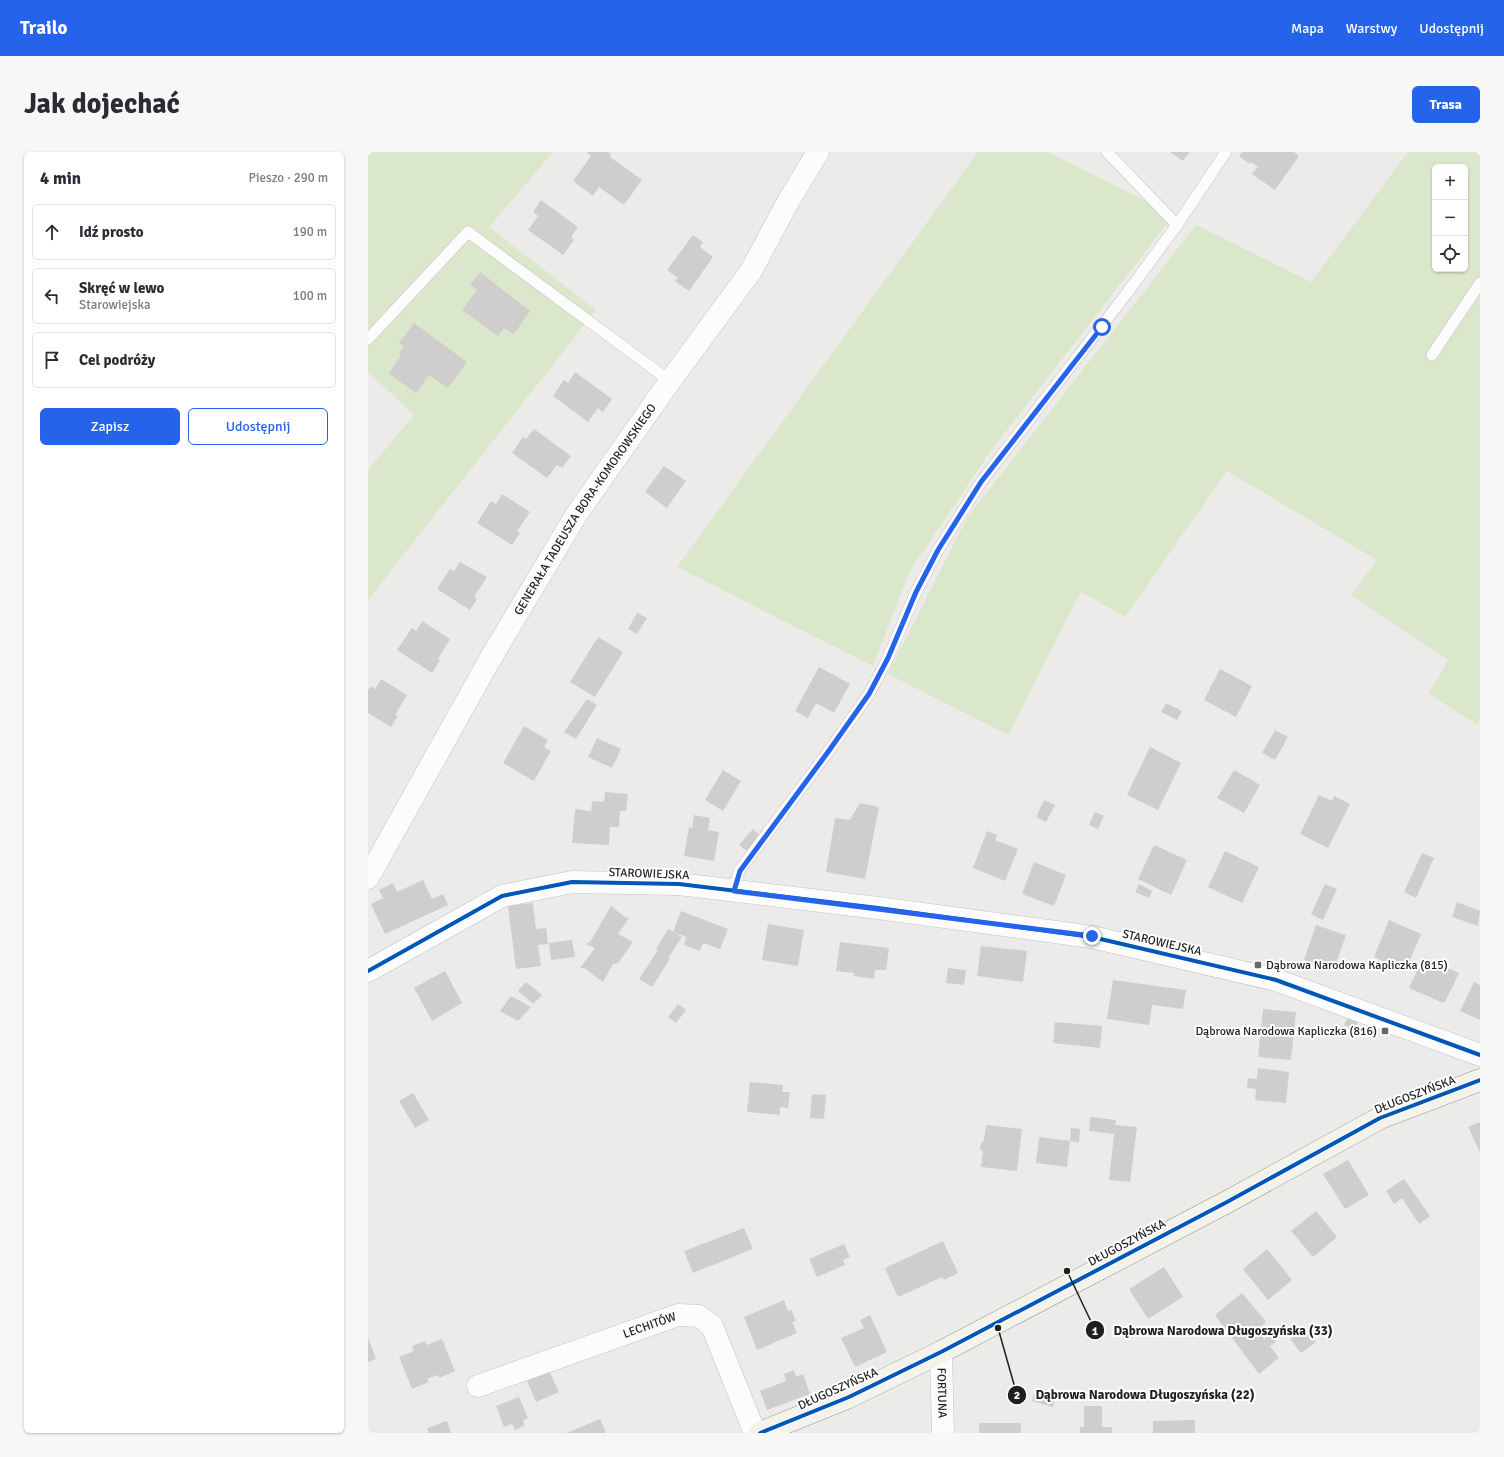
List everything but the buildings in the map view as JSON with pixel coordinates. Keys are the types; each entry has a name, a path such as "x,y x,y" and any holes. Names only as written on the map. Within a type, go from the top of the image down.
{"street":[{"name":"GENERAŁA TADEUSZA BORA-KOMOROWSKIEGO","path":"368,878 489,660 576,515 670,381 751,271 789,200 818,152"},
{"name":"STAROWIEJSKA","path":"368,971 502,896 572,882 678,884 1092,936 1276,980 1480,1055"},
{"name":"DŁUGOSZYŃSKA","path":"760,1433 849,1397 941,1352 1227,1202 1380,1118 1480,1080"},
{"name":"LECHITÓW","path":"478,1386 678,1315 699,1316 712,1326 755,1433"},
{"name":"FORTUNA","path":"941,1352 943,1433"}],"lane":[{"path":"1109,152 1177,225"},
{"path":"734,891 740,871 869,694 888,658 916,592 934,557 981,482 1102,327 1177,225 1226,152"},
{"path":"368,339 468,232 670,381"},
{"path":"1432,356 1480,283"}],"green space":[{"path":"368,152 553,152 489,227 596,310 368,600 368,470 414,415 368,372"},
{"path":"978,152 1048,152 1174,215 990,452 910,571 873,666 677,567"},
{"path":"1408,152 1480,152 1480,718 1477,725 1429,694 1448,660 1351,595 1377,560 1227,471 1125,617 1081,592 1008,735 888,674 967,518 1196,225 1311,282"}],"cycle path":[{"path":"368,971 502,896 572,882 679,884 878,908 1092,937 1276,980 1480,1055"},
{"path":"760,1433 849,1397 941,1352 1227,1202 1380,1118 1480,1080"}],"place":[{"name":"Dąbrowa Narodowa Kapliczka (815)","path":"1258,965"},
{"name":"Dąbrowa Narodowa Kapliczka (816)","path":"1385,1031"},
{"name":"Dąbrowa Narodowa Długoszyńska (33)","path":"1067,1271"},
{"name":"Dąbrowa Narodowa Długoszyńska (22)","path":"998,1328"}],"route":[{"path":"1092,936 734,891 740,871 869,694 888,658 916,592 938,550 981,482 1102,327"}]}
